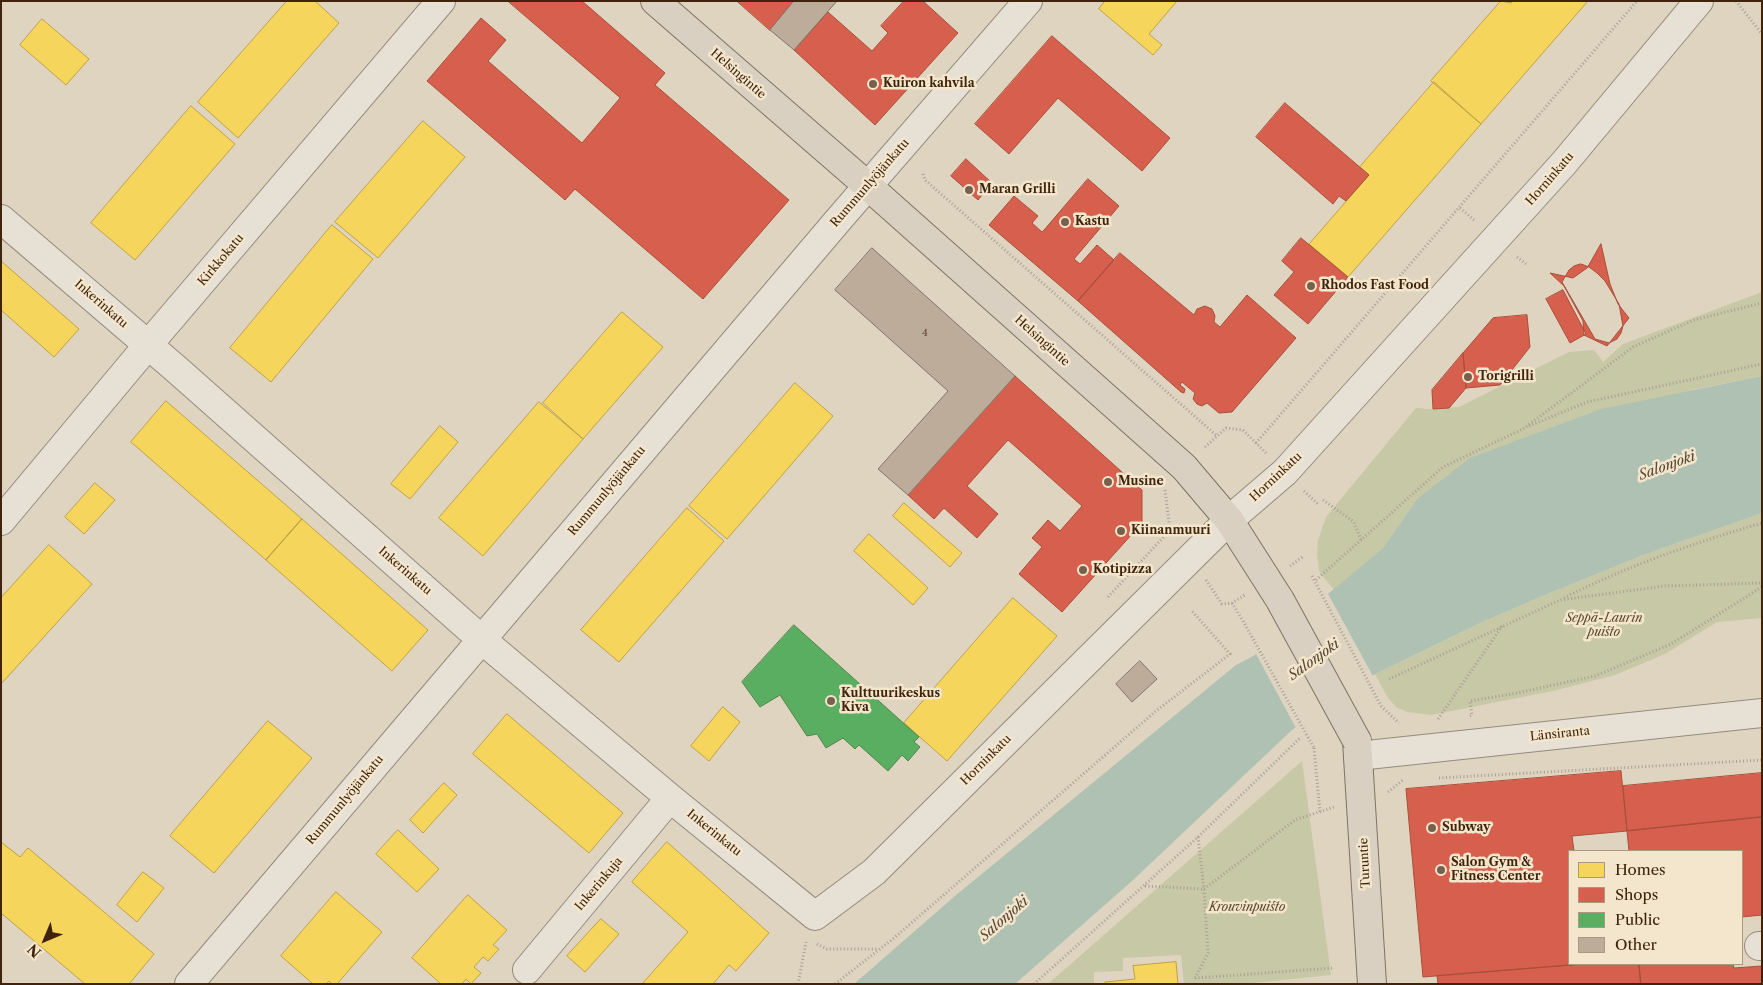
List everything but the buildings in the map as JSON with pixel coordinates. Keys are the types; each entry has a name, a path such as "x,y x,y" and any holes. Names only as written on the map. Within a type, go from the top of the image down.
{"main road":[{"name":"Helsingintie","path":"655,1 868,186 1184,467 1229,520 1280,600 1358,749"},
{"name":"Turuntie","path":"1358,749 1372,984"}],"street":[{"name":"Kirkkokatu","path":"1,521 441,1"},
{"name":"Rummunlyöjänkatu","path":"189,984 481,639 1028,1"},
{"name":"Horninkatu","path":"811,927 874,872 1229,520 1285,472 1564,163 1692,4"},
{"name":"Inkerinkatu","path":"1,218 481,639 670,798 811,927"},
{"name":"Länsiranta","path":"1358,749 1404,751 1762,713"},
{"name":"Inkerinkuja","path":"527,970 670,798"}],"path":[{"path":"1256,443 1637,1"},
{"path":"1736,1 1762,34"},
{"path":"922,174 925,180 1216,435"},
{"path":"1523,428 1633,347 1694,320 1762,302"},
{"path":"1316,580 1443,467 1523,428 1587,402 1762,364"},
{"path":"1323,500 1354,522 1361,540"},
{"path":"1389,679 1600,580 1698,542 1762,522"},
{"path":"1312,576 1381,706 1401,726 1404,751"},
{"path":"1560,600 1665,586 1762,585"},
{"path":"1463,717 1472,716 1470,701 1518,693 1595,676 1671,644 1762,585"},
{"path":"1232,603 1244,621 1314,748 1320,812"},
{"path":"835,984 880,949 1156,711 1230,654 1191,610"},
{"path":"1446,720 1437,722 1503,625"},
{"path":"1034,984 1198,837 1300,738"},
{"path":"1433,778 1762,760"},
{"path":"1145,886 1204,889 1295,820 1361,798"},
{"path":"1198,837 1208,952 1195,978 1333,968"},
{"path":"811,927 827,950 880,949"},
{"path":"798,984 811,927"}],"green space":[{"path":"1762,292 1762,376 1691,390 1417,499 1383,548 1334,590 1319,571 1318,540 1326,517 1416,408 1459,407 1569,352 1594,350 1603,362 1623,344"},
{"name":"Seppä-Laurin puisto","path":"1762,513 1762,618 1717,622 1665,654 1615,675 1553,691 1431,715 1407,712 1396,707 1388,698 1375,674 1480,623 1540,597 1643,555"},
{"name":"Krouvinpuisto","path":"1302,761 1331,975 1244,984 1184,984 1181,955 1123,958 1123,971 1094,972 1094,984 1048,984"}],"water":[{"name":"Salonjoki","path":"1762,376 1762,513 1643,555 1540,597 1480,623 1375,674 1292,730 1132,881 1015,984 854,984 955,896 1236,665 1255,655 1383,548 1417,499 1470,458 1601,409"}],"pier":[{"path":"1327,592 1374,678 1297,730 1255,652"}],"place":[{"name":"Kuiron kahvila","path":"873,84"},
{"name":"Maran Grilli","path":"969,190"},
{"name":"Kastu","path":"1065,222"},
{"name":"Rhodos Fast Food","path":"1311,286"},
{"name":"Torigrilli","path":"1468,377"},
{"name":"Musine","path":"1108,482"},
{"name":"Kiinanmuuri","path":"1121,531"},
{"name":"Kotipizza","path":"1083,570"},
{"name":"Kulttuurikeskus Kiva","path":"831,701"},
{"name":"Subway","path":"1432,828"},
{"name":"Salon Gym & Fitness Center","path":"1441,870"}]}
